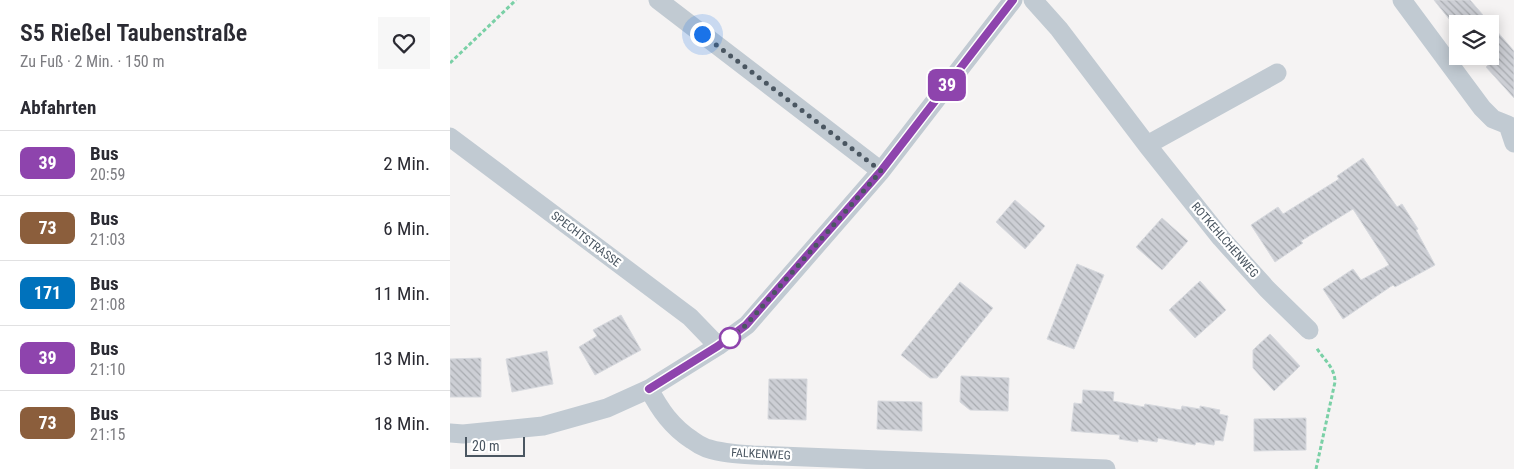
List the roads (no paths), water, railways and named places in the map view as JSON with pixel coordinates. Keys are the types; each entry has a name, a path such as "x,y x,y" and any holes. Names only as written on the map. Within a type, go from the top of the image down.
{"street":[{"path":"658,0 881,171"},
{"path":"450,433 463,434 543,426 607,408 649,389 718,346 746,325 881,171 1013,0"},
{"name":"ROTKEHLCHENWEG","path":"1033,0 1059,29 1147,146 1221,238 1267,289 1309,330"},
{"path":"1402,0 1482,108 1493,119 1511,125 1514,143"},
{"path":"1147,146 1278,73"},
{"name":"SPECHTSTRASSE","path":"450,137 690,317 718,346"},
{"name":"FALKENWEG","path":"649,389 672,424 686,436 704,448 726,452 753,455 1106,469"}]}
